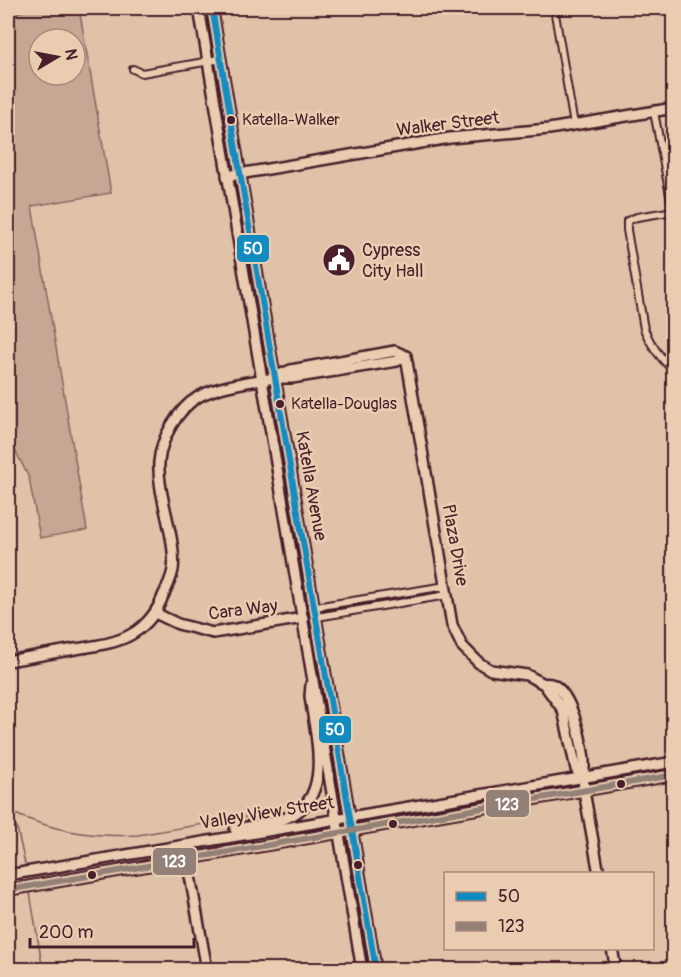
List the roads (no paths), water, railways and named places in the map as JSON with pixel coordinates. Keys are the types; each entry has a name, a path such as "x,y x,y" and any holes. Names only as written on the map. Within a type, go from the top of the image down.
{"main road":[{"name":"Katella Avenue","path":"199,8 362,969"},
{"name":"Katella Avenue","path":"212,8 376,969"},
{"name":"Walker Street","path":"227,176 450,138 549,129 674,108"},
{"name":"Plaza Drive","path":"276,377 292,378 397,361 406,356 446,591 456,636 479,663 491,670 527,675 544,684 549,682 556,686 571,707 584,766 582,779 599,872"},
{"path":"8,661 112,643 132,634 155,613 173,569 159,460 174,421 199,397 218,389 276,377"},
{"path":"300,604 311,616 316,612"},
{"name":"Cara Way","path":"155,613 178,624 213,633 303,618"},
{"path":"303,618 308,620 320,635"},
{"path":"191,842 201,836 283,819 297,812 309,798 317,782 319,767 310,696 312,674"},
{"name":"Valley View Street","path":"8,874 674,762"},
{"name":"Valley View Street","path":"8,890 674,776"},
{"path":"187,859 207,969"},
{"path":"612,950 616,969"}],"street":[{"path":"554,8 574,125"},
{"path":"132,69 142,72 221,59"},
{"path":"654,112 673,211 627,221 629,247 644,329 650,344 674,371"},
{"path":"316,612 446,591"}],"waterway":[{"path":"8,811 55,828 87,834 120,836 269,813"},
{"path":"8,816 17,828 25,864"},
{"path":"30,893 43,970"}],"place":[{"name":"Katella-Walker","path":"231,120"},
{"name":"Cypress City Hall","path":"339,260"},
{"name":"Katella-Douglas","path":"280,404"}]}
